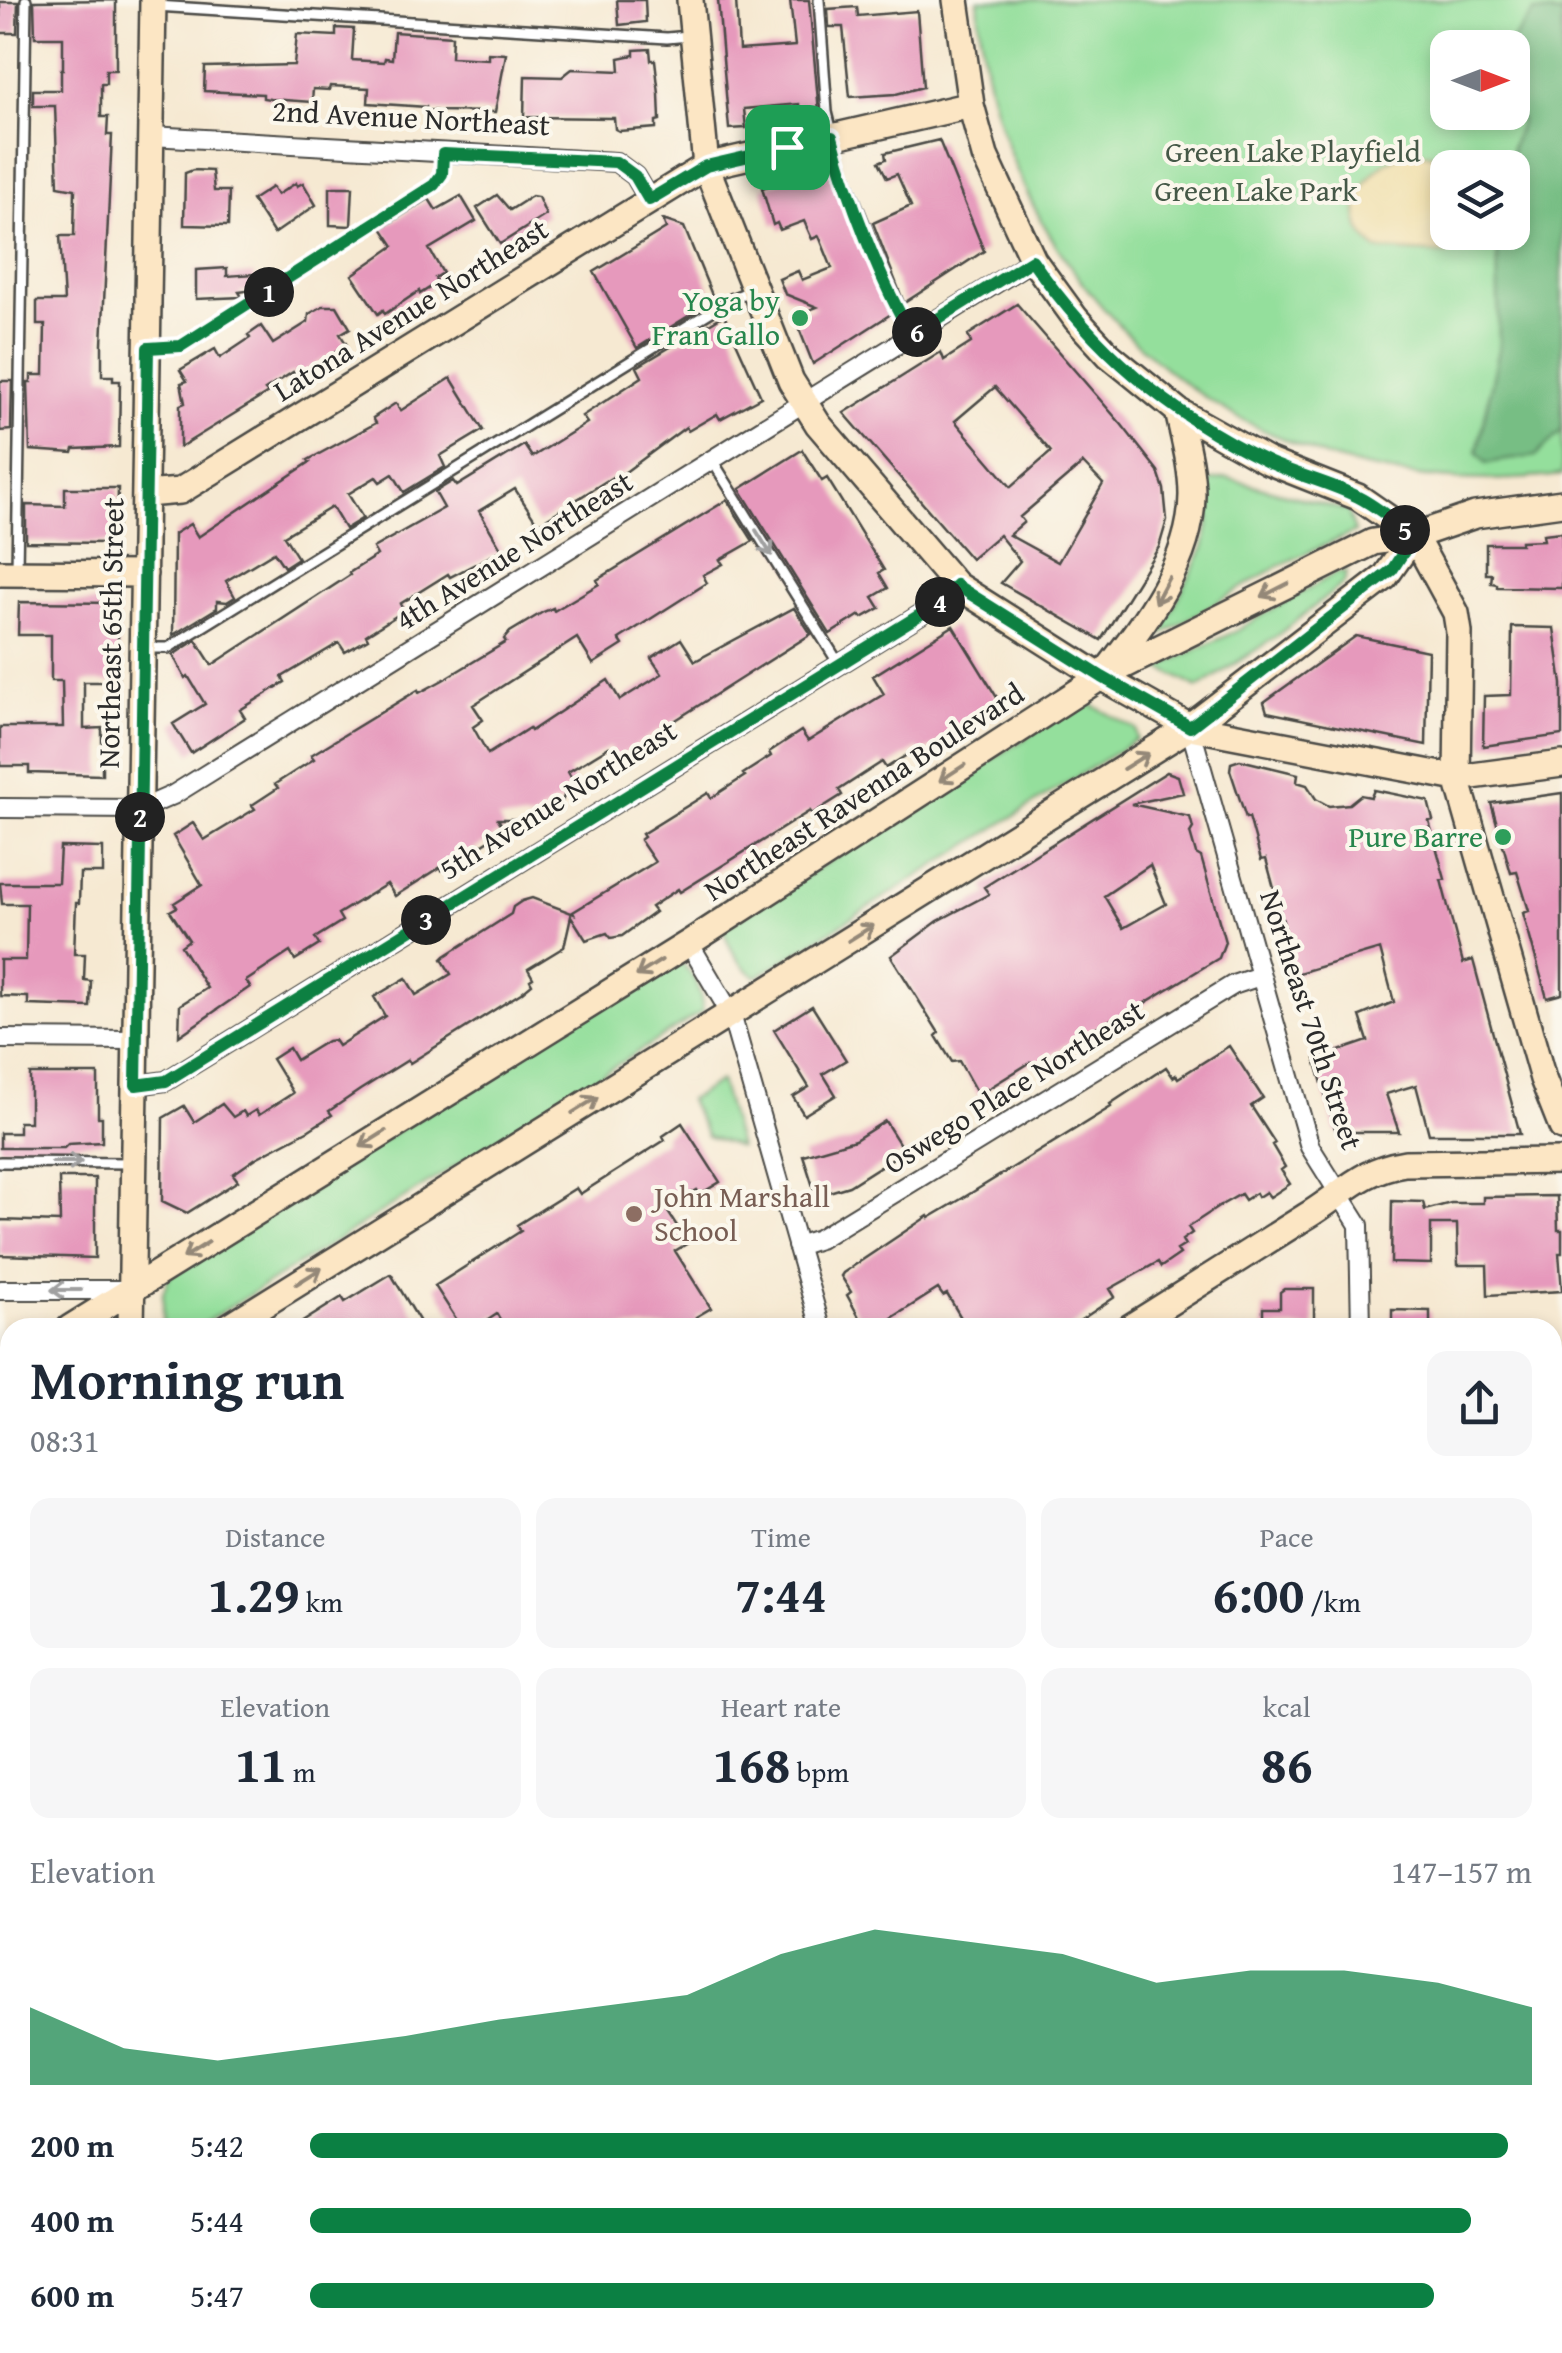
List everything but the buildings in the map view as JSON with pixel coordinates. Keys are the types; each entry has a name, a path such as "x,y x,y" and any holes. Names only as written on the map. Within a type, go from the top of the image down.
{"main road":[{"path":"690,0 706,166 753,290 803,404 956,585 1190,727 1457,778 1562,764"},
{"path":"956,0 971,105 986,156 1032,260 1076,319 1109,355 1178,412 1232,444 1302,477 1358,497 1414,536 1458,621 1457,778 1543,1079 1562,1127"},
{"name":"Northeast 65th Street","path":"131,1318 153,3"},
{"path":"706,166 971,105"},
{"name":"Latona Avenue Northeast","path":"146,494 180,491 706,166"},
{"path":"1102,677 1146,619 1186,536 1191,475 1178,412"},
{"name":"Northeast Ravenna Boulevard","path":"86,1318 690,943 1102,677 1373,542 1414,536 1474,515 1562,503"},
{"path":"242,1318 1190,727 1385,577 1414,536"},
{"path":"8,573 144,574"},
{"path":"1145,1318 1314,1212 1361,1176 1392,1165 1562,1160"}],"street":[{"name":"2nd Avenue Northeast","path":"151,136 616,162 635,176 649,200"},
{"name":"4th Avenue Northeast","path":"0,808 140,809 173,796 1032,260"},
{"name":"5th Avenue Northeast","path":"136,1085 166,1081 939,603 956,585"},
{"name":"Northeast 70th Street","path":"1190,727 1310,1147 1359,1225 1361,1318"},
{"path":"690,943 732,1014 817,1318"},
{"name":"Oswego Place Northeast","path":"796,1246 819,1239 1232,984 1260,976"},
{"path":"0,1039 136,1040"},
{"path":"0,1290 131,1290"}],"lane":[{"path":"8,573 26,0"},
{"path":"819,0 832,137 863,224 912,335"},
{"path":"153,3 666,38 692,36"},
{"path":"148,348 181,346 418,196 439,180 443,154"},
{"path":"143,648 168,648 731,299 753,290"},
{"path":"712,460 839,664"},
{"path":"0,1162 135,1163"}],"green space":[{"name":"Green Lake Park","path":"978,0 1562,0 1562,475 1449,479 1394,472 1318,454 1224,409 1166,369 1114,320 1070,265 1033,204 1005,139 986,71"},
{"path":"1534,12 1562,14 1562,430 1536,456 1486,463 1477,452 1499,349 1497,250 1530,250 1530,150 1512,150 1518,130 1530,130 1530,30 1520,30"},
{"path":"1227,478 1348,511 1355,532 1282,564 1159,636 1204,547 1210,520 1207,481"},
{"path":"1347,571 1344,583 1274,638 1198,688 1159,667 1228,635 1336,573"},
{"path":"1085,701 1136,729 1137,739 757,977 740,962 724,927"},
{"path":"675,957 695,981 703,1011 212,1318 163,1318 163,1293 170,1273"},
{"path":"720,1081 739,1147 707,1136 689,1100"}],"sand":[{"path":"1416,151 1430,155 1430,250 1454,250 1448,254 1377,250 1364,236 1358,220 1362,189 1371,175 1399,156"}],"place":[{"name":"Yoga by Fran Gallo","path":"800,318"},
{"name":"Pure Barre","path":"1503,837"},
{"name":"John Marshall School","path":"634,1214"}],"route":[{"path":"832,137 863,224 912,335 1032,260 1109,355 1178,412 1267,461 1358,497 1414,536 1392,570 1190,727 956,585 939,603 166,1081 136,1085 148,348 181,346 319,261 434,185 442,174 443,154 616,162 635,176 649,200 706,166 787,147 832,137"}],"park label":[{"name":"Green Lake Playfield","path":"1293,152"}]}
